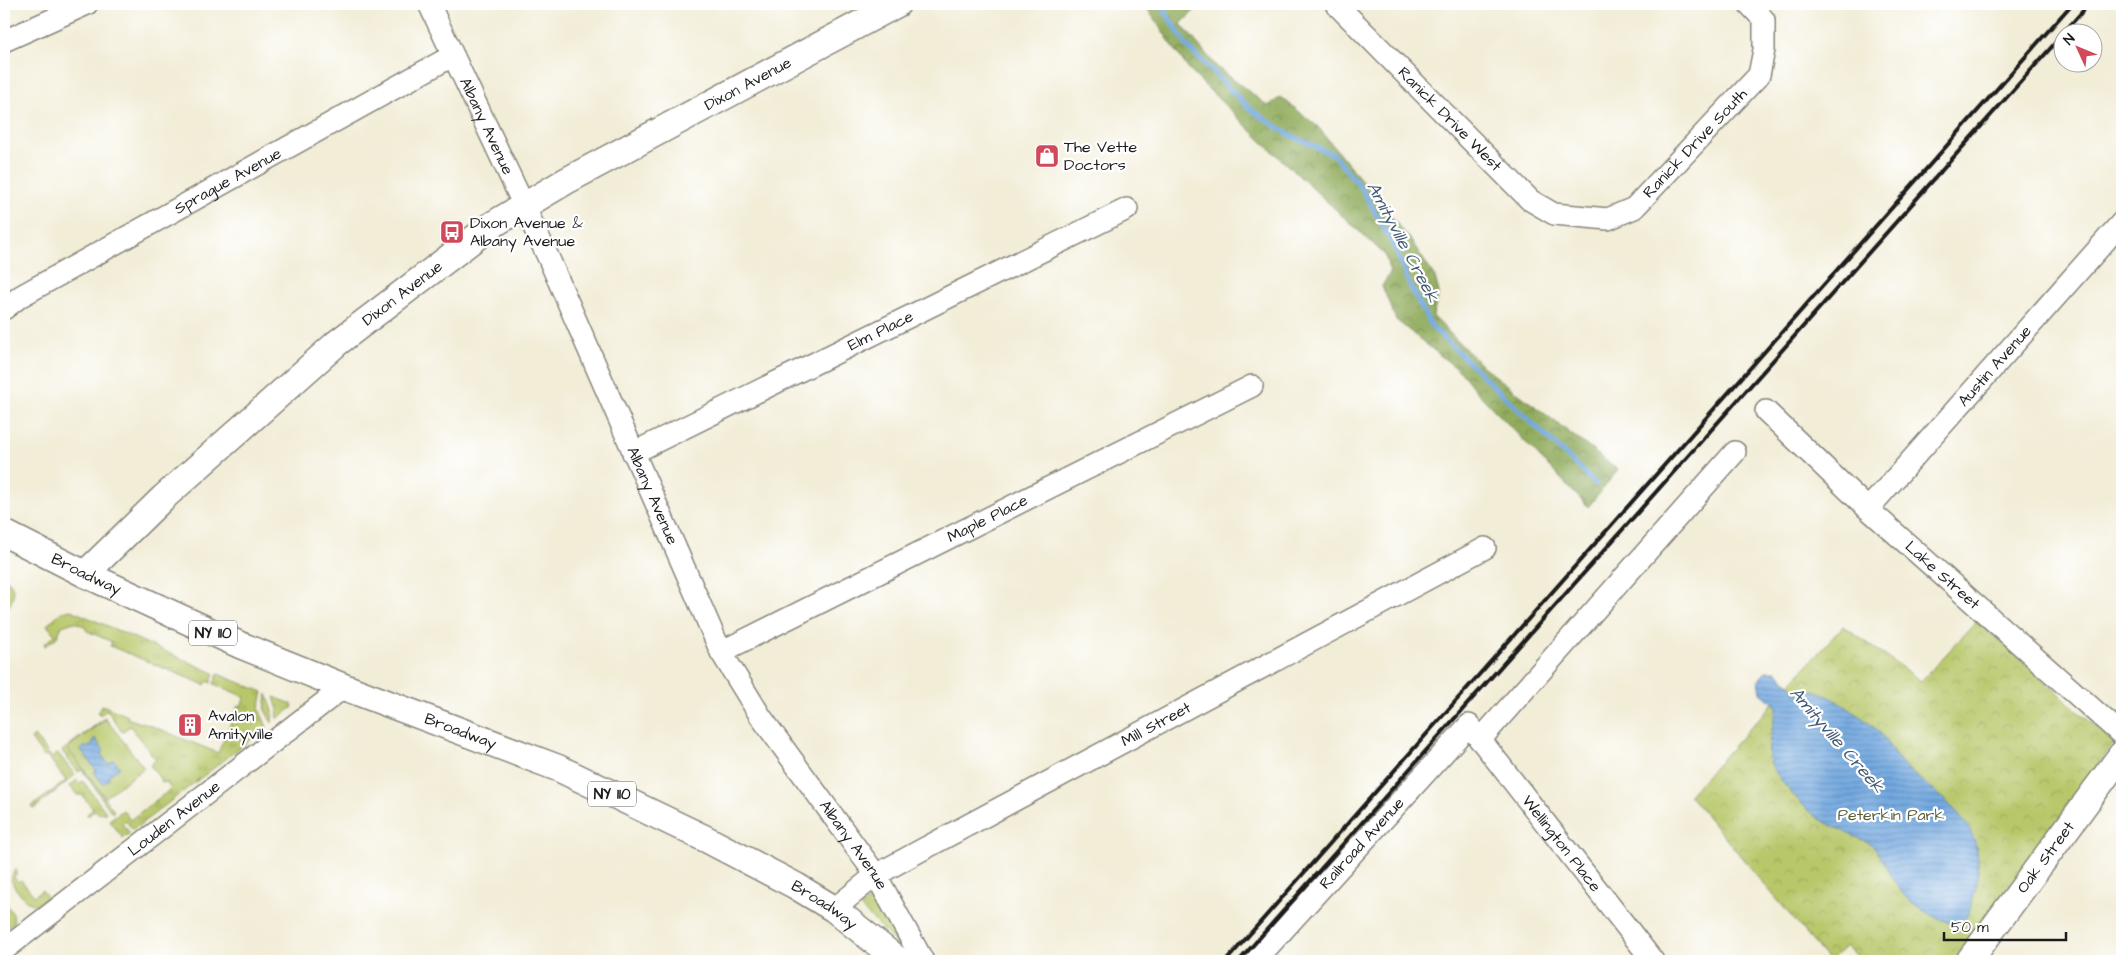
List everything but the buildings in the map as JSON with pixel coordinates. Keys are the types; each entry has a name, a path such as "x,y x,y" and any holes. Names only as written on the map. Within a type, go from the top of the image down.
{"main road":[{"name":"Dixon Avenue","path":"85,574 163,498 351,331 492,224 566,180 898,4"},
{"name":"Broadway","path":"4,533 85,574 240,645 344,687 558,768 706,839 796,886 834,909 899,961"},
{"name":"Oak Street","path":"1969,961 2122,754"}],"street":[{"path":"4,41 87,4"},
{"name":"Albany Avenue","path":"429,4 524,205 721,652 761,717 876,875 923,961"},
{"name":"Ranick Drive West","path":"1336,4 1530,200 1554,214 1575,216"},
{"name":"Ranick Drive South","path":"1575,216 1608,219 1634,208 1759,75 1764,50 1764,20 1749,4"},
{"name":"Sprague Avenue","path":"4,309 21,296 174,213 452,56"},
{"name":"Elm Place","path":"633,452 1127,209"},
{"name":"Austin Avenue","path":"1868,510 2122,222"},
{"name":"Maple Place","path":"721,652 1252,386"},
{"name":"Lake Street","path":"1766,411 1868,510 2122,735"},
{"name":"Railroad Avenue","path":"1255,961 1475,732 1735,452"},
{"name":"Mill Street","path":"834,909 876,875 1485,548"},
{"name":"Louden Avenue","path":"4,950 344,687"},
{"name":"Wellington Place","path":"1475,732 1653,961"}],"green space":[{"path":"1144,4 1201,4 1181,24 1218,68 1268,106 1281,97 1318,127 1412,242 1435,277 1439,292 1433,316 1480,364 1618,470 1588,507 1476,391 1461,372 1396,320 1382,286 1390,273 1385,255 1272,151 1189,70"},
{"path":"4,578 12,586 13,595 10,604 4,612"},
{"path":"71,610 214,673 211,683 207,681 205,685 110,646 112,642 87,631 84,626 74,622 62,626 57,637 45,646 44,644 55,635 47,625 61,612"},
{"name":"Peterkin Park","path":"1977,621 2114,743 1959,961 1863,961 1846,946 1829,961 1689,795 1843,626 1921,681"},
{"path":"218,674 263,692 259,709 267,727 133,830 126,821 122,824 130,833 123,838 109,820 123,810 130,820 171,789 166,782 163,783 150,765 156,760 130,726 122,732 107,710 100,715 98,713 102,705 128,716 127,718 142,722 218,753 238,706 241,706 245,697 214,684"},
{"path":"267,694 273,711 272,723 265,710"},
{"path":"274,697 292,704 293,707 277,719 278,710"},
{"path":"106,717 68,749 114,811 112,813 82,770 78,772 62,751"},
{"path":"106,719 144,768 105,797 67,748"},
{"path":"34,736 52,758 58,753 75,775 34,809 32,806 66,781 47,755 44,757 31,739"},
{"path":"77,780 80,783 83,781 106,812 105,814 103,812 99,814 95,810 88,816 87,814 93,809 82,795 77,795 70,786"},
{"path":"15,870 17,870 17,873 14,877 18,882 21,880 34,896 42,890 47,897 36,905 25,899 12,882"},
{"path":"880,891 914,961 860,907"},
{"path":"4,901 13,914 14,922 4,930"}],"water":[{"path":"1766,671 1776,671 1794,688 1795,693 1814,691 1849,708 1880,733 1901,763 1939,795 1965,822 1973,838 1978,856 1977,877 1972,902 1963,920 1956,922 1944,921 1916,905 1900,890 1882,858 1872,845 1817,817 1783,783 1773,768 1769,757 1769,742 1777,706 1761,693 1759,680"},
{"path":"95,738 104,751 101,754 108,764 114,760 120,767 108,776 110,778 103,784 94,772 96,770 81,750 85,746 87,748 93,744 92,741"}],"waterway":[{"name":"Amityville Creek","path":"1160,4 1187,46 1250,109 1288,134 1334,155 1362,189 1396,250 1408,282 1431,326 1596,484"}],"railway":[{"path":"1226,961 2072,4"},
{"path":"2073,22 2089,4"},
{"path":"1239,961 2054,44"}],"place":[{"name":"The Vette Doctors","path":"1047,156"},
{"name":"Dixon Avenue & Albany Avenue","path":"452,232"},
{"name":"Avalon Amityville","path":"190,725"}]}
